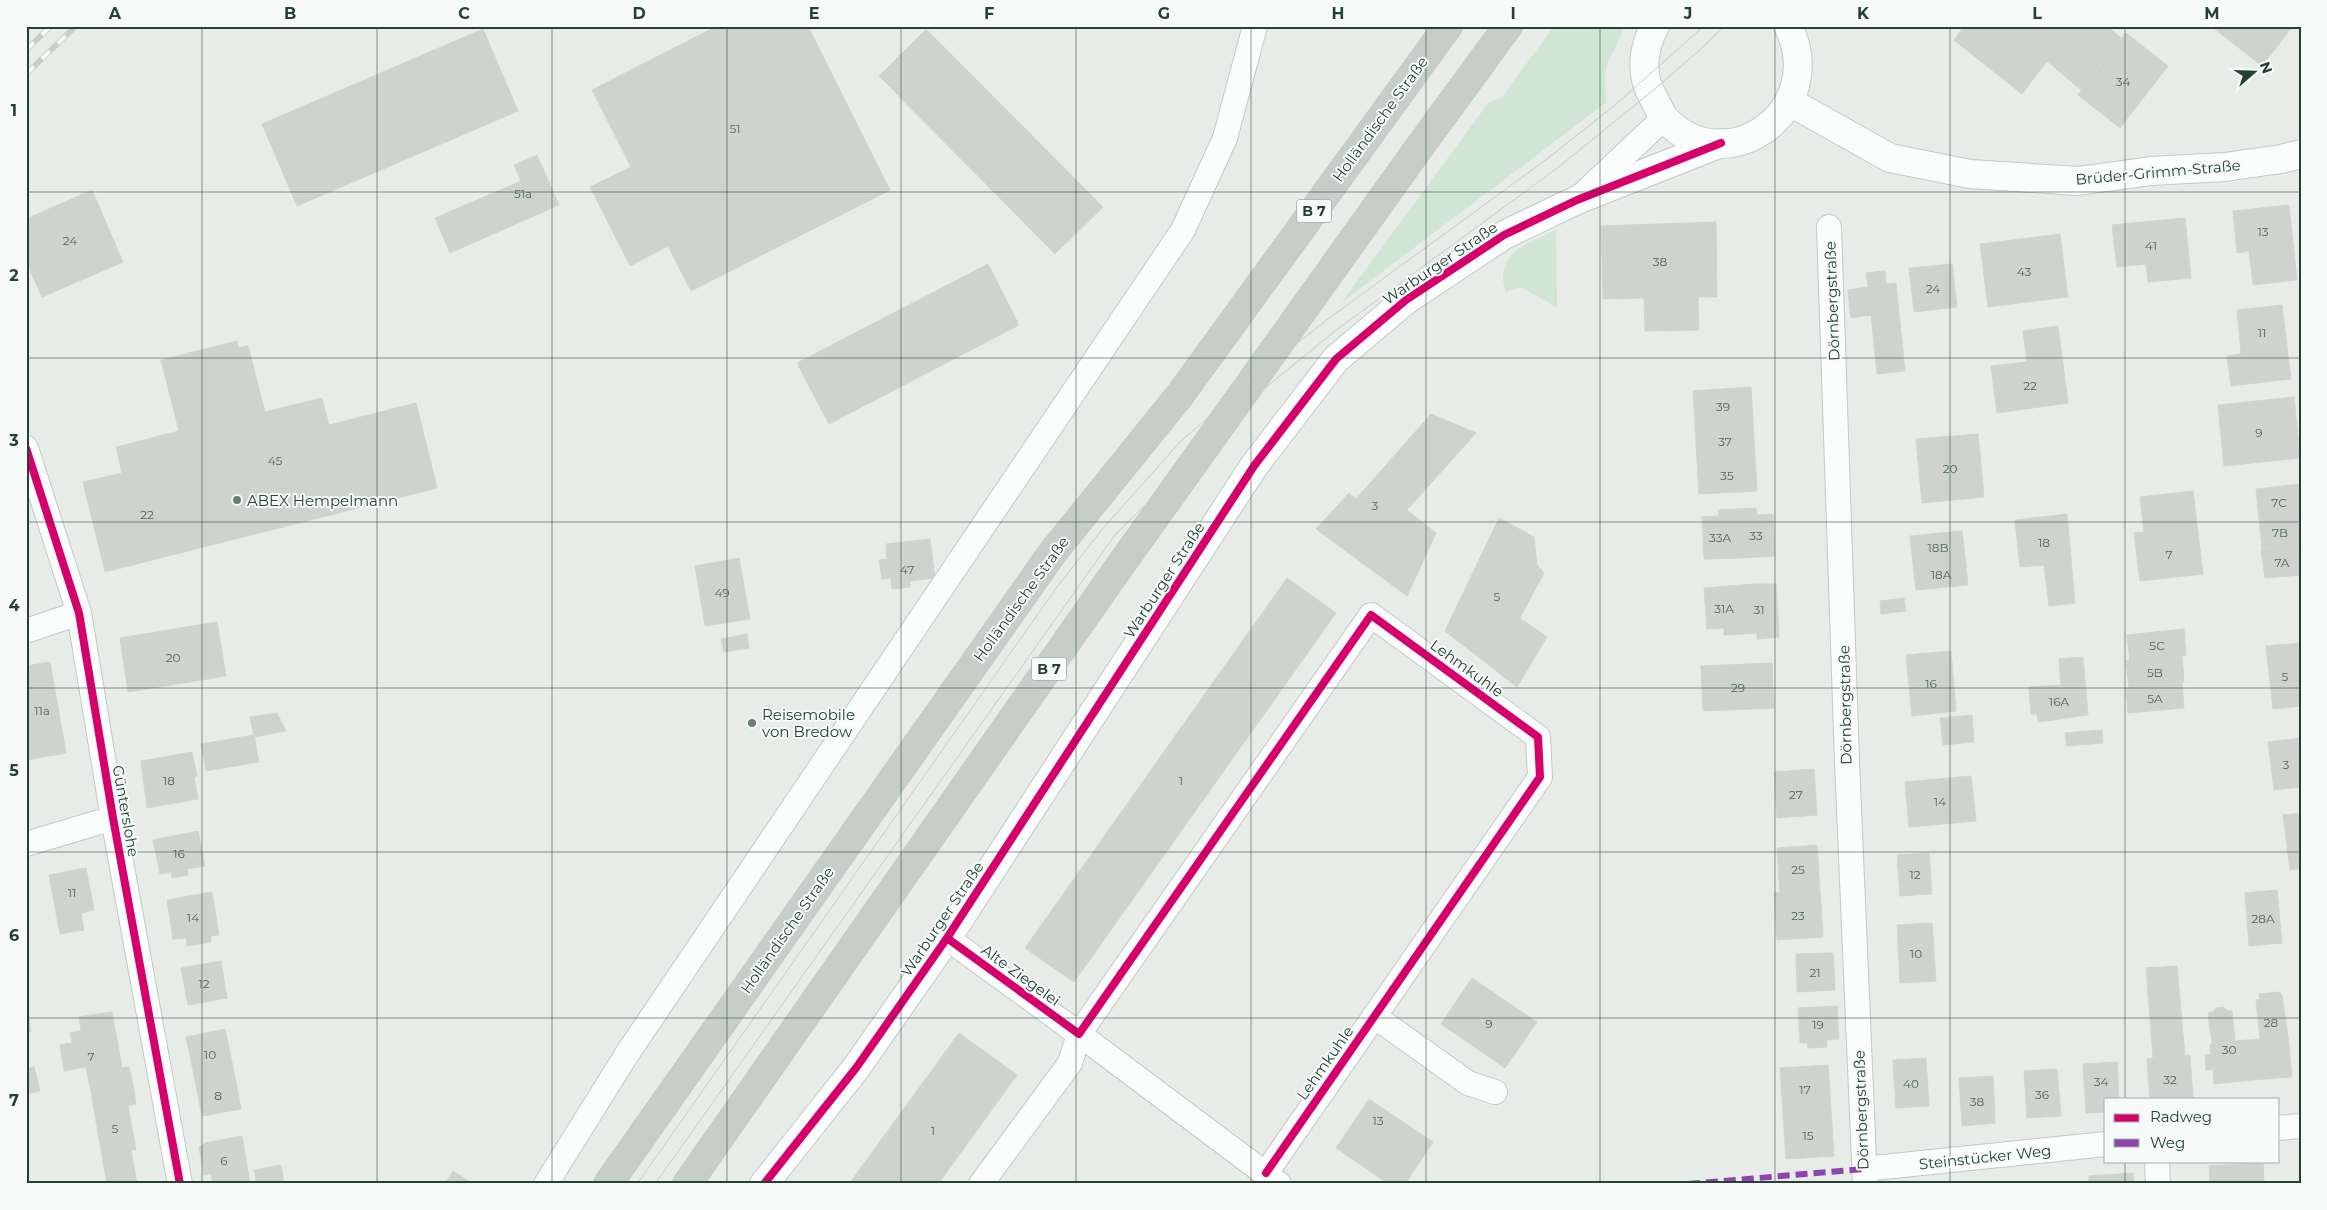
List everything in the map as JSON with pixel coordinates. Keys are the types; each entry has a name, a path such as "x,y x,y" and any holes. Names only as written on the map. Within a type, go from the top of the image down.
{"highway":[{"name":"Holländische Straße","path":"608,1184 1053,552 1180,396 1448,26"},
{"name":"B 7","path":"687,1184 1117,570 1508,26"}],"street":[{"path":"546,1184 627,1054 1183,230 1225,138 1255,26"},
{"path":"1655,26 1648,38 1644,59 1646,79 1650,93 1664,118 1680,132 1700,140 1721,143 1742,140 1761,132 1778,119 1790,102 1798,82 1799,60 1795,40 1788,26"},
{"name":"Brüder-Grimm-Straße","path":"1790,102 1890,158 1970,174 2078,181 2151,171 2225,167 2281,159 2301,154"},
{"name":"Warburger Straße","path":"1577,200 1664,118"},
{"name":"Warburger Straße","path":"764,1184 856,1068 947,938 1254,466 1336,360 1406,300 1504,235 1577,200 1721,143"},
{"name":"Dörnbergstraße","path":"1830,227 1847,762 1864,1176"},
{"name":"Günterslohe","path":"26,448 79,613 113,818 180,1184"},
{"path":"26,631 79,613"},
{"name":"Lehmkuhle","path":"1079,1034 1371,615 1538,738 1540,777 1374,1016 1272,1178"},
{"path":"26,844 113,818"},
{"name":"Alte Ziegelei","path":"947,938 1272,1178"},
{"path":"1374,1016 1468,1083 1495,1092"},
{"path":"981,1184 1070,1063 1079,1034"},
{"path":"2280,1128 2301,1126"},
{"name":"Steinstücker Weg","path":"1864,1176 2104,1144"},
{"path":"2156,1162 2158,1184"}],"green space":[{"path":"1554,26 1624,26 1606,69 1605,88 1607,102 1341,303 1489,102 1502,97"},
{"path":"1556,230 1557,307 1520,287 1506,292 1503,279 1504,268 1508,259 1524,245"}],"building":[{"path":"717,26 808,26 890,190 691,291 668,246 630,266 590,187 631,167 592,90"},
{"path":"1964,26 2107,26 2121,38 2081,90 2047,61 2022,94 1954,40"},
{"path":"2211,26 2293,26 2262,66"},
{"path":"483,29 518,111 297,206 262,124"},
{"path":"926,29 1103,207 1055,254 879,76"},
{"path":"2126,33 2168,66 2120,128 2078,95"},
{"path":"537,155 559,205 450,253 435,218 521,181 514,165"},
{"path":"92,190 123,262 42,297 26,261 26,219"},
{"path":"2289,205 2297,280 2253,285 2249,251 2237,253 2233,211"},
{"path":"2185,218 2191,278 2148,282 2146,264 2117,267 2112,225"},
{"path":"1716,222 1717,297 1698,297 1699,330 1645,331 1644,298 1603,299 1601,226"},
{"path":"2060,234 2068,297 1988,307 1980,244"},
{"path":"988,264 1019,325 829,424 797,363"},
{"path":"1952,264 1957,307 1914,312 1909,268"},
{"path":"1885,271 1886,284 1896,283 1905,371 1877,374 1871,315 1851,318 1848,290 1868,287 1866,273"},
{"path":"2282,305 2291,379 2231,386 2227,356 2241,354 2237,310"},
{"path":"2058,326 2068,403 1997,413 1991,366 2027,362 2023,331"},
{"path":"237,341 238,348 248,346 265,412 322,398 329,425 416,403 437,488 105,572 83,482 122,473 116,447 179,431 161,360"},
{"path":"1751,387 1753,422 1695,425 1693,391"},
{"path":"2294,397 2300,458 2224,466 2218,405"},
{"path":"1431,414 1476,433 1407,510 1436,533 1407,596 1316,529 1349,493 1356,499"},
{"path":"1753,422 1755,456 1697,460 1695,425"},
{"path":"1978,434 1984,497 1922,503 1916,439"},
{"path":"1755,456 1757,491 1699,494 1697,460"},
{"path":"2301,484 2301,515 2259,519 2256,489"},
{"path":"2193,491 2203,574 2140,581 2134,533 2144,532 2140,497"},
{"path":"1756,508 1757,515 1773,514 1775,556 1739,558 1736,509"},
{"path":"1736,509 1739,558 1704,559 1702,517 1719,516 1718,510"},
{"path":"2067,514 2075,603 2049,606 2044,565 2020,567 2015,520"},
{"path":"2301,515 2301,545 2262,548 2259,519"},
{"path":"1499,518 1534,537 1537,565 1544,573 1520,618 1547,637 1517,687 1445,631"},
{"path":"1962,531 1965,557 1913,563 1910,536"},
{"path":"930,539 935,578 910,581 910,587 892,589 891,578 882,579 879,560 887,559 886,544"},
{"path":"2301,545 2301,575 2265,578 2261,549"},
{"path":"1965,557 1968,585 1916,590 1913,563"},
{"path":"739,558 750,619 705,626 695,566"},
{"path":"1287,578 1336,613 1074,982 1025,948"},
{"path":"1776,584 1779,637 1757,639 1757,633 1743,634 1740,585"},
{"path":"1740,585 1743,634 1724,635 1724,628 1707,629 1704,588"},
{"path":"1904,598 1906,611 1881,614 1880,601"},
{"path":"217,622 226,676 128,692 120,638"},
{"path":"2184,629 2186,655 2130,661 2127,635"},
{"path":"747,634 749,648 724,652 721,639"},
{"path":"2301,643 2301,706 2273,709 2266,646"},
{"path":"1951,651 1956,711 1912,716 1906,655"},
{"path":"2182,656 2184,682 2129,688 2126,661"},
{"path":"2083,657 2088,715 2038,722 2037,714 2031,714 2029,687 2061,685 2059,659"},
{"path":"50,662 66,753 26,760 26,666"},
{"path":"1772,663 1774,708 1703,711 1701,666"},
{"path":"2182,683 2184,708 2128,713 2126,688"},
{"path":"277,713 286,731 254,737 250,717"},
{"path":"1972,715 1974,742 1943,745 1940,718"},
{"path":"2102,730 2103,743 2067,746 2065,733"},
{"path":"254,735 259,762 206,771 201,744"},
{"path":"2301,738 2301,787 2274,790 2268,742"},
{"path":"192,752 197,776 194,777 198,799 147,808 141,761"},
{"path":"1814,769 1817,815 1777,818 1774,772"},
{"path":"1971,776 1976,821 1909,827 1905,782"},
{"path":"2301,813 2301,868 2290,870 2283,815"},
{"path":"198,831 205,866 187,869 188,875 172,878 171,872 160,874 153,840"},
{"path":"1817,845 1820,891 1780,893 1777,848"},
{"path":"1929,853 1932,894 1900,896 1897,855"},
{"path":"86,868 94,910 81,913 84,930 60,934 49,875"},
{"path":"2277,890 2282,943 2249,946 2245,893"},
{"path":"1820,891 1823,937 1777,940 1774,893"},
{"path":"212,892 219,935 210,936 211,942 187,946 186,938 173,939 167,900"},
{"path":"1932,923 1936,981 1900,983 1897,925"},
{"path":"1833,953 1835,990 1797,992 1796,954"},
{"path":"221,961 227,998 188,1005 181,968"},
{"path":"2177,966 2185,1056 2153,1058 2146,968"},
{"path":"1472,978 1537,1022 1505,1068 1441,1024"},
{"path":"2279,992 2282,995 2292,1077 2251,1080 2248,1040 2260,1039 2256,1000 2260,999 2259,994"},
{"path":"26,1004 31,1031 26,1032"},
{"path":"1837,1006 1839,1039 1826,1040 1827,1047 1808,1048 1807,1043 1800,1043 1798,1008"},
{"path":"2223,1007 2228,1011 2232,1011 2235,1041 2248,1040 2251,1080 2214,1084 2213,1069 2206,1070 2205,1055 2211,1055 2210,1044 2212,1044 2208,1013 2213,1012 2216,1008"},
{"path":"112,1012 122,1068 129,1067 133,1084 91,1092 86,1067 64,1071 60,1045 72,1043 70,1033 81,1031 79,1017"},
{"path":"225,1029 234,1072 195,1080 186,1037"},
{"path":"959,1033 1017,1075 938,1184 849,1184"},
{"path":"2190,1055 2193,1098 2150,1098 2147,1059"},
{"path":"1926,1058 1929,1106 1896,1108 1893,1060"},
{"path":"2117,1062 2119,1098 2104,1098 2104,1112 2086,1113 2083,1064"},
{"path":"1828,1065 1831,1110 1783,1113 1780,1068"},
{"path":"34,1067 40,1091 26,1094 26,1069"},
{"path":"2057,1069 2061,1116 2027,1118 2024,1071"},
{"path":"234,1072 241,1109 202,1116 195,1080"},
{"path":"1993,1076 1995,1123 1962,1126 1959,1078"},
{"path":"133,1084 136,1104 128,1106 136,1150 131,1150 137,1184 107,1184 91,1092"},
{"path":"1369,1099 1433,1142 1405,1184 1389,1184 1336,1148"},
{"path":"1831,1110 1834,1156 1786,1159 1783,1113"},
{"path":"242,1136 250,1184 213,1184 211,1174 204,1175 199,1147 206,1143"},
{"path":"2263,1163 2264,1184 2210,1184 2209,1166"},
{"path":"281,1165 284,1184 257,1184 254,1170"},
{"path":"453,1171 473,1184 445,1184"},
{"path":"2133,1173 2134,1184 2089,1184 2089,1176"}],"tram line":[{"path":"637,1184 1057,587 1104,527 1181,441 1258,374 1328,319 1547,159 1615,105 1704,26"},
{"path":"655,1184 1115,535 1254,397 1335,331 1556,169 1650,93 1702,48 1724,26"}],"railway":[{"path":"26,50 51,26"},
{"path":"26,74 76,26"}],"marked path":[{"path":"1688,1184 1864,1169"}],"cycle path":[{"path":"764,1184 856,1068 947,938 1254,466 1336,359 1406,300 1504,235 1577,200 1721,143"},
{"path":"26,448 79,613 113,818 180,1184"},
{"path":"947,938 1079,1034 1371,615 1538,737 1540,777 1266,1173"}],"place":[{"name":"ABEX Hempelmann","path":"237,500"},
{"name":"Reisemobile von Bredow","path":"752,723"}]}
